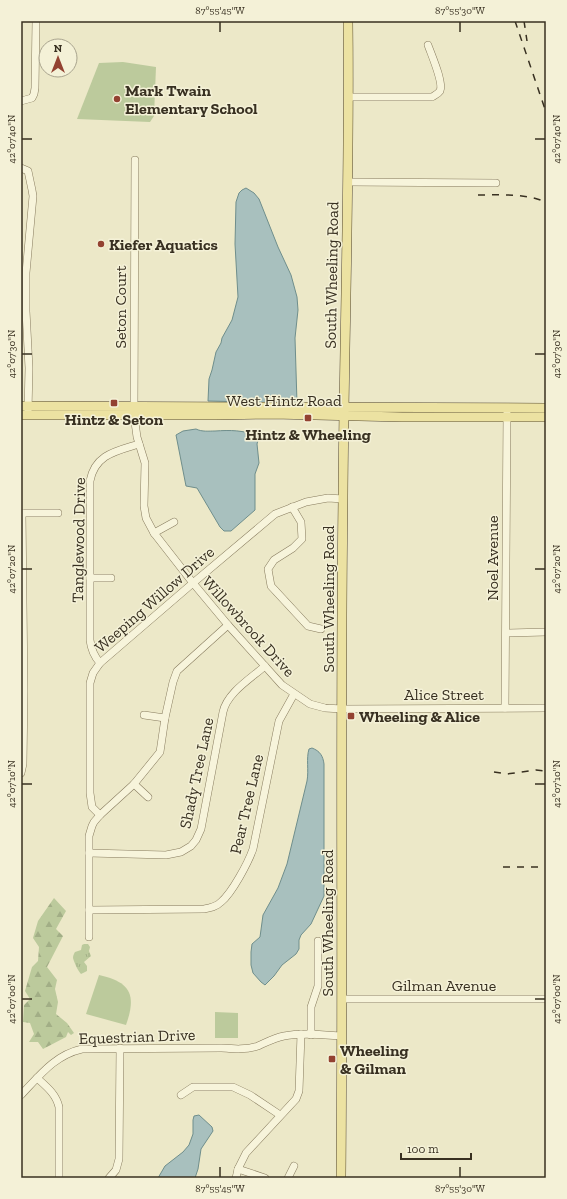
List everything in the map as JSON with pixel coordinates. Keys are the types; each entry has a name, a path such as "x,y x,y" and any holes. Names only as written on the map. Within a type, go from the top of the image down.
{"main road":[{"name":"South Wheeling Road","path":"341,1178 343,499 349,97 348,21"},
{"name":"West Hintz Road","path":"507,413 546,408"},
{"name":"West Hintz Road","path":"25,410 507,413 546,417"}],"street":[{"path":"21,101 32,98 34,94 36,21"},
{"path":"349,97 436,95 440,91 441,82 428,44"},
{"name":"Seton Court","path":"134,411 135,160"},
{"path":"24,170 33,196 26,273 25,410"},
{"path":"348,182 496,183"},
{"name":"Willowbrook Drive","path":"134,411 137,437 145,463 144,506 146,518 154,533 192,583 282,685 310,704 325,708 342,709"},
{"name":"Noel Avenue","path":"505,708 507,413"},
{"name":"Tanglewood Drive","path":"100,662 94,655 90,645 91,474 98,463 105,456 139,444"},
{"name":"Weeping Willow Drive","path":"100,815 92,807 90,793 90,683 93,673 100,662 275,514 306,502 328,498 343,499"},
{"path":"292,507 300,522 302,539 293,548 274,560 268,569 271,586 308,626 321,629"},
{"path":"21,773 24,760 22,513 58,513"},
{"path":"154,533 174,522"},
{"path":"90,578 111,578"},
{"path":"89,937 89,853 90,831 92,826 100,815 134,784 160,752 164,718 177,671 228,625"},
{"path":"506,633 546,632"},
{"name":"Shady Tree Lane","path":"89,853 166,855 181,852 191,846 196,840 201,829 226,703 231,696 265,666"},
{"name":"Pear Tree Lane","path":"89,910 204,909 215,906 224,900 250,858 279,721 294,694"},
{"name":"Alice Street","path":"342,709 546,708"},
{"path":"144,715 164,718"},
{"path":"134,784 148,797"},
{"path":"311,1035 311,1007 318,986 318,941"},
{"name":"Gilman Avenue","path":"342,999 546,999"},
{"path":"236,1178 238,1169 246,1153 296,1099 299,1092 301,1034"},
{"name":"Equestrian Drive","path":"21,1095 55,1061 72,1051 90,1048 243,1049 257,1046 272,1039 285,1036 301,1034 342,1036"},
{"path":"109,1178 116,1170 119,1159 120,1048"},
{"path":"37,1078 53,1093 59,1107 59,1178"},
{"path":"181,1095 193,1087 233,1087 250,1095 280,1115"},
{"path":"288,1178 294,1166"},
{"path":"238,1169 265,1178"}],"green space":[{"path":"123,62 156,67 154,116 150,122 77,119 99,63"},
{"path":"54,898 66,911 56,929 63,936 47,967 57,980 55,989 58,1002 56,1014 67,1023 74,1033 71,1035 68,1032 66,1037 43,1049 38,1042 29,1042 34,1034 30,1023 23,1022 24,1005 30,999 25,991 32,967 38,961 39,947 33,938 38,921"},
{"path":"88,944 90,947 89,951 91,956 84,962 87,966 87,971 81,974 73,957 75,952 81,950 82,945"},
{"path":"99,975 118,981 128,991 131,1005 126,1025 86,1014"},
{"path":"215,1012 238,1013 238,1038 215,1038"}],"water":[{"path":"246,188 254,193 259,199 291,275 297,297 298,310 295,338 297,403 208,401 209,379 216,352 232,320 238,297 235,244 236,202 239,193"},
{"path":"196,429 201,431 237,431 257,436 259,463 255,474 255,510 231,531 224,531 220,527 197,488 186,486 176,435 183,431"},
{"path":"312,748 321,754 324,764 324,896 311,924 301,935 299,940 299,949 296,954 282,965 265,985 253,973 251,965 252,944 260,937 263,915 278,888 287,864 307,781 308,753 309,749"},
{"path":"199,1115 212,1127 213,1131 201,1149 195,1178 158,1178 165,1166 183,1152 189,1145 193,1134 194,1116"}],"railway":[{"path":"515,21 546,112"},
{"path":"524,21 527,41"},
{"path":"478,195 521,196 546,202"},
{"path":"494,772 507,774 536,770 546,771"},
{"path":"503,867 546,867"}],"place":[{"name":"Mark Twain Elementary School","path":"117,99"},
{"name":"Kiefer Aquatics","path":"101,244"},
{"name":"Hintz & Seton","path":"114,403"},
{"name":"Hintz & Wheeling","path":"308,418"},
{"name":"Wheeling & Alice","path":"351,716"},
{"name":"Wheeling & Gilman","path":"332,1059"}]}
